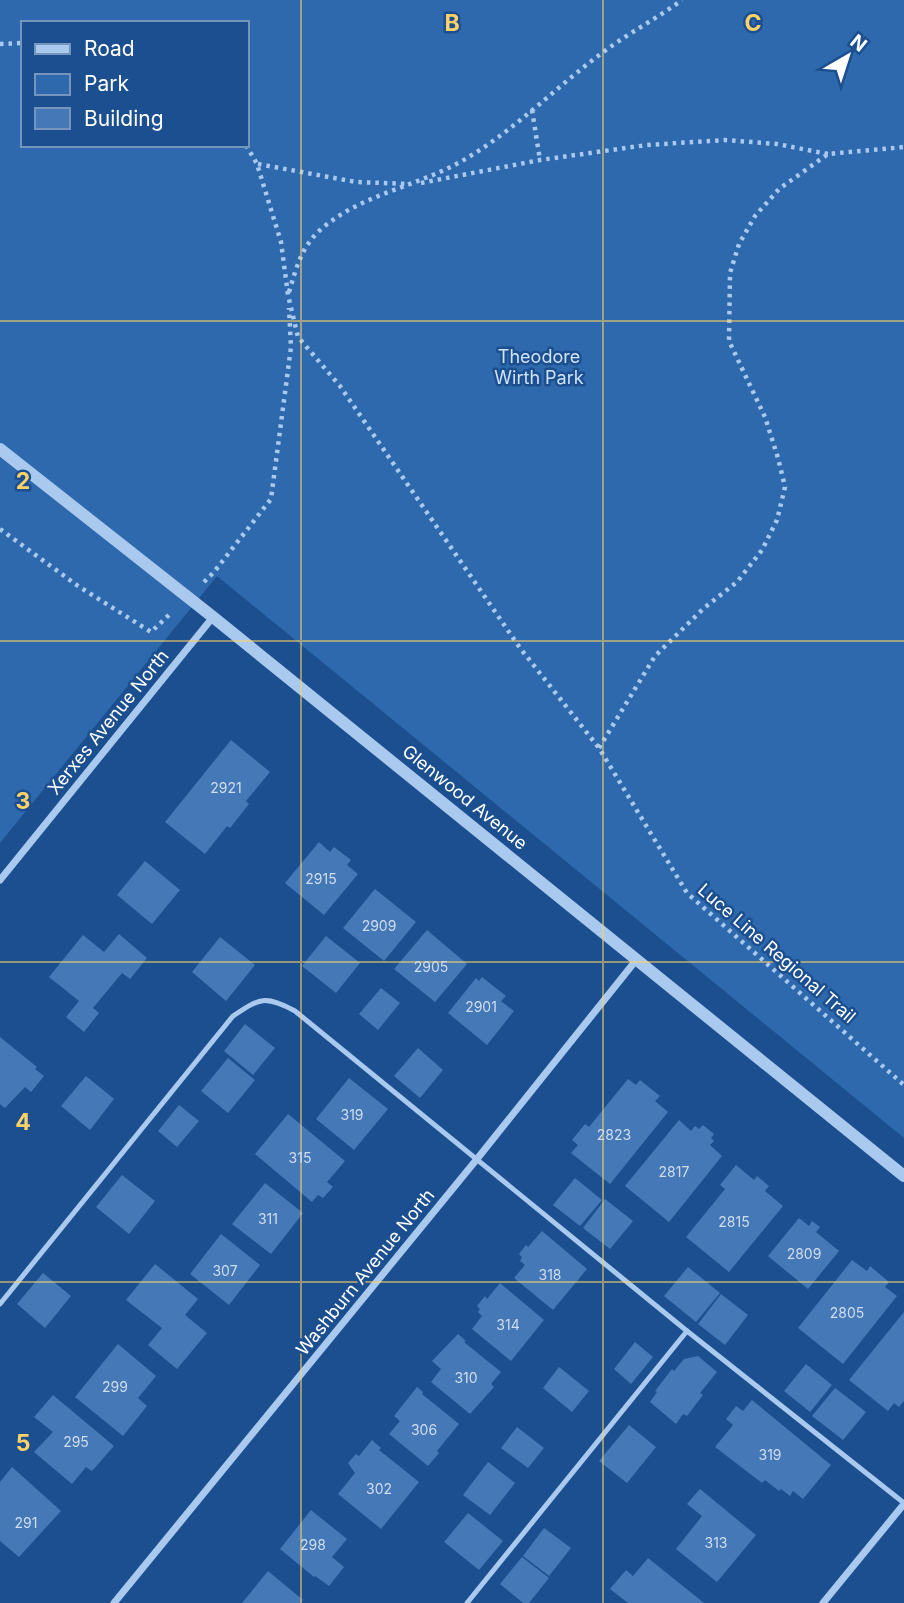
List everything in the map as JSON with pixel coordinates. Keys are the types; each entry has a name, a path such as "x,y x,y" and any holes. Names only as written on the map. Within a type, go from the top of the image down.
{"street":[{"name":"Glenwood Avenue","path":"0,449 213,617 904,1176"},
{"name":"Xerxes Avenue North","path":"0,880 213,617"},
{"name":"Washburn Avenue North","path":"114,1603 477,1160 637,958"},
{"path":"823,1603 904,1504"}],"lane":[{"path":"0,1304 233,1016 254,1002 275,1000 295,1011 904,1504"},
{"path":"467,1603 687,1331"}],"path":[{"path":"257,164 356,182 412,185 485,147 602,52 682,0"},
{"path":"0,44 21,43"},
{"path":"532,110 540,160"},
{"path":"288,295 302,250 317,233 363,201 412,185 540,160 647,145 725,140 777,144 828,154 904,147"},
{"path":"214,572 271,499 291,347 281,242 257,164 247,147"},
{"path":"599,748 654,656 678,636 704,608 737,582 762,550 777,520 785,487 765,417 729,341 730,273 739,244 755,216 779,189 828,154"},
{"name":"Luce Line Regional Trail","path":"288,295 298,337 340,386 520,648 599,748 687,893 904,1085"},
{"path":"0,530 78,586 151,632"}],"green space":[{"name":"Theodore Wirth Park","path":"0,0 904,0 904,1138 217,576 0,843"}],"building":[{"path":"231,740 270,772 246,801 249,804 230,828 227,826 205,854 165,822"},
{"path":"319,842 330,852 334,847 351,860 347,865 358,874 324,915 285,883"},
{"path":"145,861 180,890 152,924 117,895"},
{"path":"375,889 416,922 384,961 343,928"},
{"path":"427,930 467,964 435,1002 394,969"},
{"path":"119,934 147,958 130,979 122,973 93,1008 99,1013 84,1032 66,1017 79,1001 49,977 83,935 104,952"},
{"path":"326,936 360,963 336,993 302,966"},
{"path":"220,937 255,965 226,1001 192,972"},
{"path":"482,977 506,996 501,1001 514,1011 487,1045 448,1013 476,978 479,981"},
{"path":"381,988 400,1003 378,1030 359,1014"},
{"path":"245,1024 275,1048 253,1075 224,1051"},
{"path":"0,1037 44,1076 31,1092 25,1087 5,1108 0,1104"},
{"path":"418,1048 443,1070 420,1098 394,1076"},
{"path":"228,1058 255,1080 228,1113 201,1091"},
{"path":"86,1076 114,1099 90,1130 61,1106"},
{"path":"349,1078 388,1109 354,1150 316,1119"},
{"path":"628,1079 636,1085 640,1080 660,1096 655,1101 668,1112 610,1184 571,1153 578,1145 572,1140 585,1124 589,1127"},
{"path":"179,1105 199,1121 177,1147 158,1131"},
{"path":"288,1114 345,1161 327,1182 333,1187 323,1198 318,1195 312,1202 255,1154"},
{"path":"679,1120 691,1131 695,1126 699,1129 703,1125 714,1134 711,1138 714,1141 710,1145 722,1156 669,1222 625,1186"},
{"path":"736,1165 754,1180 757,1176 769,1186 765,1191 783,1206 729,1272 686,1237 725,1189 720,1185"},
{"path":"122,1175 155,1201 129,1234 96,1207"},
{"path":"575,1178 602,1200 580,1226 553,1205"},
{"path":"265,1183 303,1213 271,1254 232,1224"},
{"path":"605,1199 633,1221 610,1249 583,1228"},
{"path":"799,1218 809,1226 812,1221 820,1227 816,1232 839,1251 808,1289 768,1256"},
{"path":"542,1231 587,1269 553,1310 514,1278 525,1265 520,1261 522,1257 519,1254"},
{"path":"221,1234 260,1265 229,1305 190,1274"},
{"path":"852,1260 867,1271 870,1266 889,1282 885,1287 897,1296 843,1364 798,1328"},
{"path":"155,1264 198,1299 185,1315 207,1333 177,1369 148,1345 162,1328 126,1300"},
{"path":"688,1267 720,1293 696,1322 664,1296"},
{"path":"43,1273 71,1296 45,1328 17,1304"},
{"path":"500,1283 544,1320 511,1361 472,1329 482,1316 477,1306 485,1296 487,1299"},
{"path":"721,1294 748,1315 725,1345 698,1324"},
{"path":"904,1312 904,1401 899,1407 894,1403 888,1411 849,1380"},
{"path":"458,1334 501,1372 491,1384 494,1387 470,1414 431,1382 441,1369 432,1361"},
{"path":"635,1342 653,1357 631,1384 614,1369"},
{"path":"118,1344 156,1376 138,1398 147,1406 123,1436 75,1397"},
{"path":"698,1356 717,1372 700,1393 703,1395 687,1416 683,1414 676,1424 650,1402 672,1369 674,1371 684,1359"},
{"path":"806,1364 832,1385 810,1412 784,1391"},
{"path":"559,1367 589,1391 572,1412 543,1388"},
{"path":"417,1387 459,1424 428,1466 389,1434 400,1421 394,1416"},
{"path":"835,1388 866,1412 843,1440 812,1416"},
{"path":"53,1395 114,1446 92,1471 86,1467 72,1484 34,1452 53,1432 34,1417"},
{"path":"752,1400 831,1465 803,1499 793,1491 790,1496 781,1489 779,1491 765,1480 762,1483 715,1447 733,1425 726,1419 736,1406 743,1411"},
{"path":"629,1425 656,1447 627,1483 599,1461"},
{"path":"517,1427 544,1448 528,1468 501,1448"},
{"path":"372,1440 381,1448 379,1450 419,1482 381,1529 338,1494 355,1473 348,1463 356,1454 359,1456"},
{"path":"488,1462 515,1483 490,1515 463,1495"},
{"path":"12,1467 61,1511 19,1557 0,1541 0,1482"},
{"path":"700,1489 756,1535 717,1582 676,1549 702,1516 687,1504"},
{"path":"311,1510 347,1539 332,1557 344,1567 329,1586 280,1549"},
{"path":"468,1513 503,1541 479,1570 444,1542"},
{"path":"544,1528 571,1548 549,1576 523,1556"},
{"path":"522,1557 549,1578 529,1603 523,1603 500,1584"},
{"path":"648,1558 704,1603 628,1603 610,1589 626,1570 633,1576"},
{"path":"268,1571 303,1600 300,1603 242,1603"}]}
